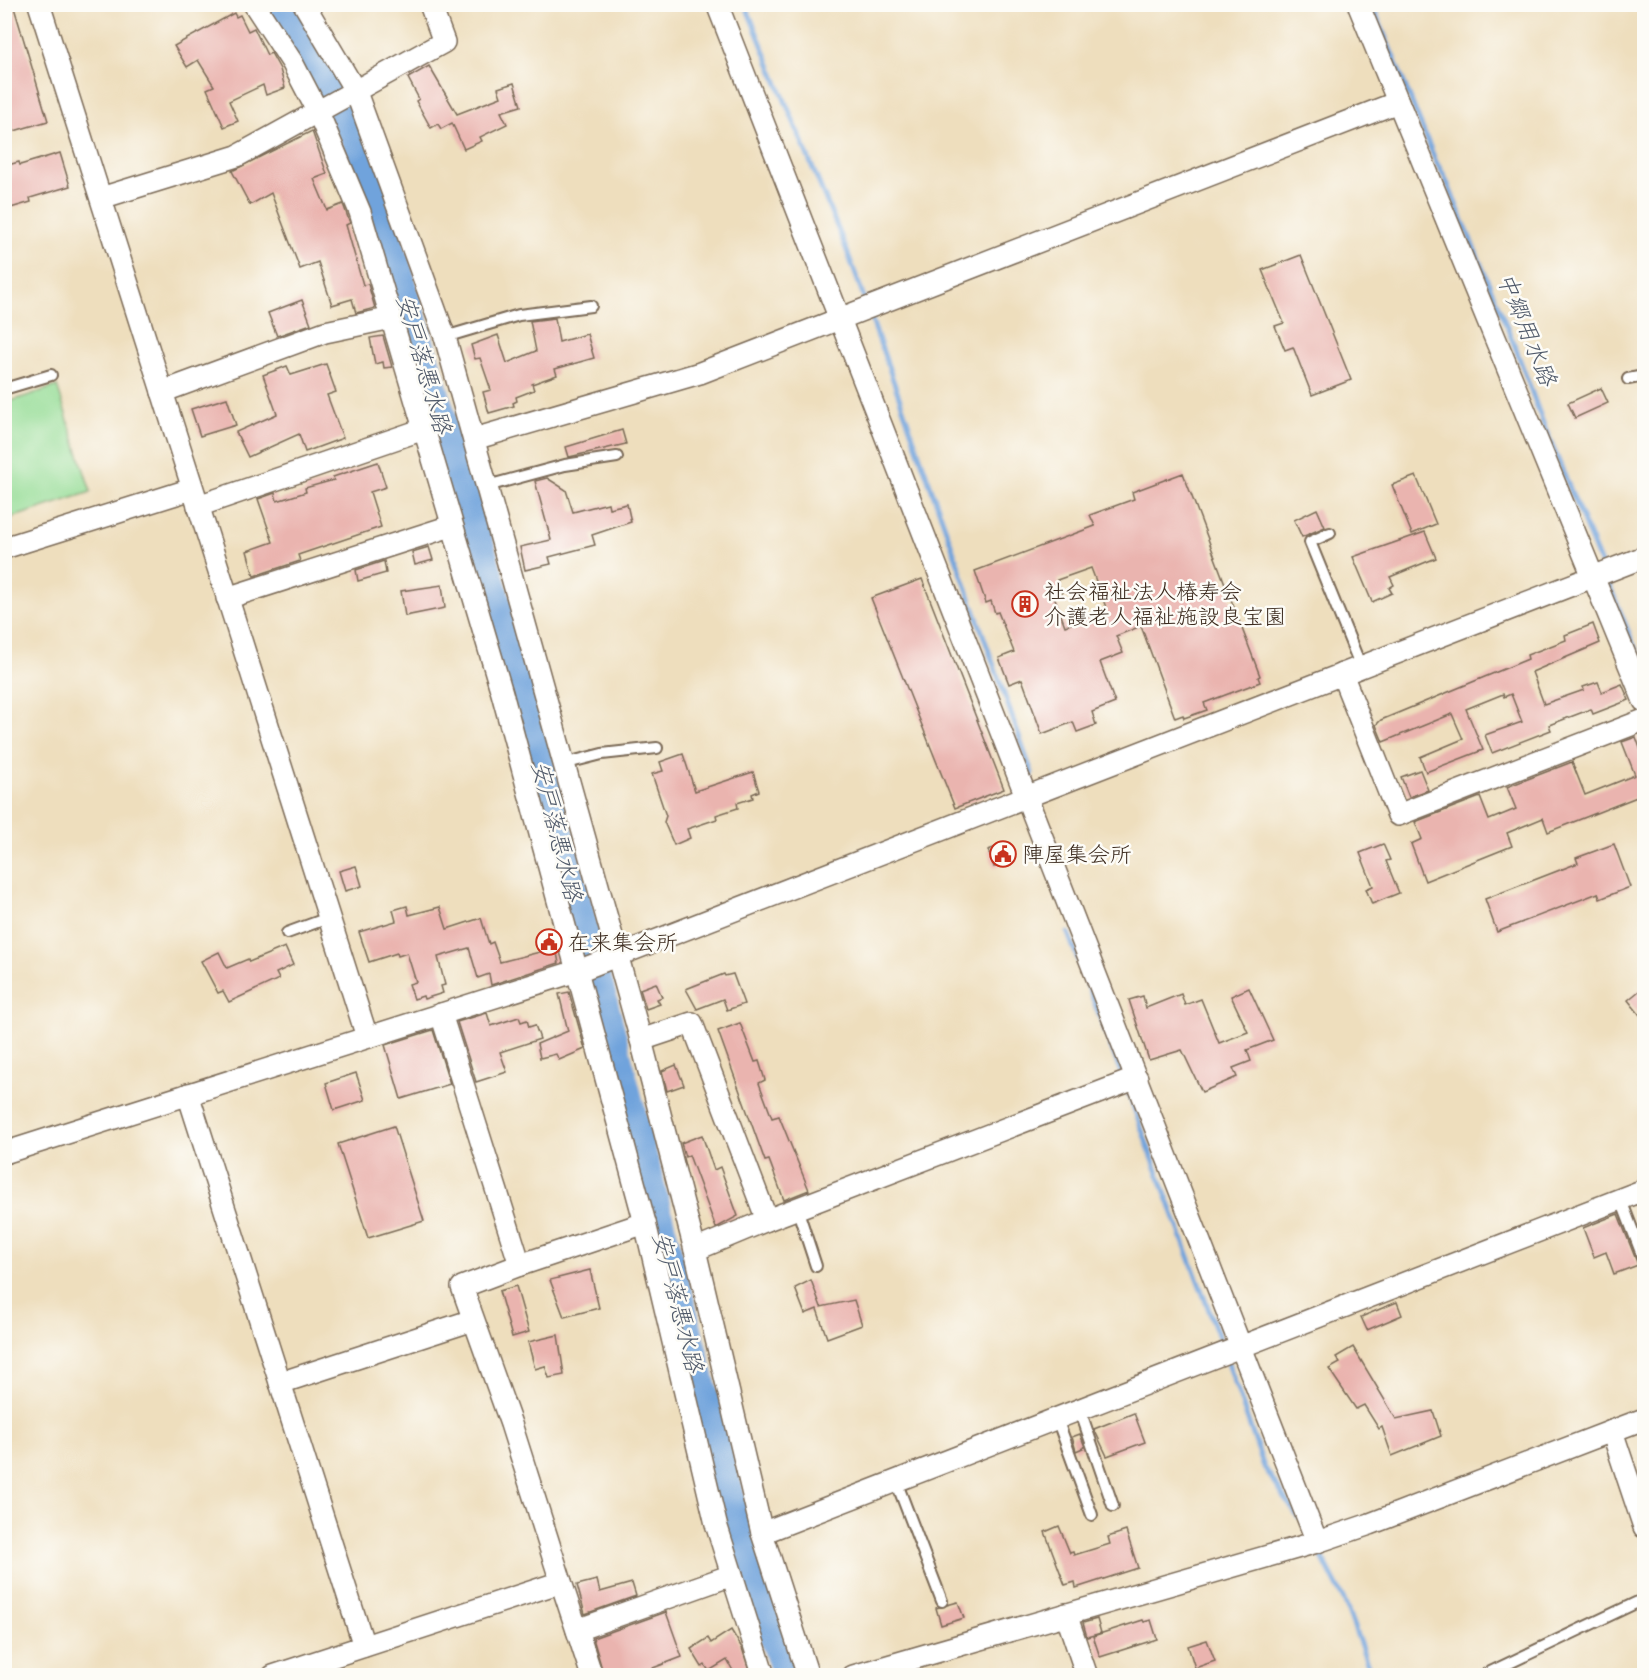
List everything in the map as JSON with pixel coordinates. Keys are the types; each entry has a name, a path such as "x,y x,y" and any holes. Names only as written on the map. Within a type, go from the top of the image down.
{"street":[{"path":"39,4 367,1037"},
{"path":"254,4 321,111 360,212 501,693 579,970 645,1222 716,1524 764,1676"},
{"path":"304,4 352,94 445,337 563,764 612,958 641,1040 695,1250 762,1533 808,1676"},
{"path":"101,198 237,156 444,42 430,4"},
{"path":"717,4 1317,1542"},
{"path":"1358,4 1644,701"},
{"path":"474,439 700,373 1398,102"},
{"path":"162,392 325,332 392,318"},
{"path":"4,548 195,498 424,429"},
{"path":"227,598 451,526"},
{"path":"4,1153 579,970 1644,557"},
{"path":"1352,671 1398,815 1644,720"},
{"path":"441,1014 520,1265"},
{"path":"641,1040 692,1023 767,1220"},
{"path":"695,1250 797,1208 1137,1078"},
{"path":"188,1094 364,1646"},
{"path":"762,1533 1644,1190"},
{"path":"592,1676 511,1424 462,1287 645,1222"},
{"path":"280,1383 473,1320"},
{"path":"853,1676 1317,1542 1370,1524 1644,1419"},
{"path":"1612,1431 1644,1527"},
{"path":"577,1630 732,1575"},
{"path":"273,1676 561,1582"},
{"path":"1066,1614 1087,1676"}],"lane":[{"path":"445,337 519,315 591,306"},
{"path":"4,389 51,375"},
{"path":"1628,379 1644,376"},
{"path":"487,486 565,465 617,457"},
{"path":"1330,533 1310,542 1352,671"},
{"path":"563,764 602,754 657,748"},
{"path":"287,933 328,918"},
{"path":"1621,1200 1644,1260"},
{"path":"797,1208 816,1266"},
{"path":"1080,1410 1113,1506"},
{"path":"1057,1419 1092,1515"},
{"path":"897,1481 942,1601"},
{"path":"1482,1676 1644,1599"}],"green space":[{"path":"57,386 91,492 5,520 5,403"}],"building":[{"path":"4,4 13,4 48,121 4,134"},
{"path":"234,13 236,17 240,15 248,31 254,28 267,55 271,53 280,69 285,88 266,95 263,85 229,101 238,121 224,127 207,89 214,86 198,60 187,67 174,46"},
{"path":"429,66 457,114 501,97 498,88 514,83 521,106 501,112 507,124 480,137 482,141 464,149 452,123 441,129 438,124 431,128 416,101 419,99 408,78"},
{"path":"312,131 327,174 314,179 327,210 343,204 350,223 346,225 363,285 368,284 375,308 356,313 352,299 332,305 318,262 300,269 271,193 250,205 232,171"},
{"path":"60,153 70,186 30,198 31,202 4,210 4,166 19,162 20,165"},
{"path":"1301,255 1351,380 1312,395 1293,347 1285,350 1275,326 1284,323 1262,270"},
{"path":"302,300 311,324 277,336 268,313"},
{"path":"555,318 559,342 587,334 594,358 555,369 557,375 532,384 534,390 516,397 517,401 513,403 514,406 489,413 483,392 491,390 480,358 475,359 471,345 498,335 507,363 536,351 530,321"},
{"path":"383,336 392,367 384,368 383,362 375,364 370,338"},
{"path":"326,364 336,392 327,395 343,438 305,452 299,434 248,457 236,432 277,414 263,375 287,366 291,375"},
{"path":"1601,388 1608,403 1575,418 1568,403"},
{"path":"227,398 236,425 200,436 191,409"},
{"path":"622,430 626,444 569,457 566,447"},
{"path":"378,462 386,487 370,492 381,527 298,555 300,561 254,576 247,551 273,542 258,499 275,493 277,501 306,492 305,488 334,480 333,477"},
{"name":"社会福祉法人椿寿会 介護老人福祉施設良宝園","path":"1183,473 1260,676 1258,677 1260,682 1204,703 1207,710 1184,718 1183,715 1175,718 1141,626 1116,636 1123,653 1100,662 1115,703 1092,712 1096,725 1077,732 1073,722 1042,734 1022,679 1009,684 999,658 1014,652 998,612 995,613 991,601 986,603 975,571 1095,526 1090,515 1134,499 1132,492","holes":["1091,568 1107,610 1065,626 1054,596 1062,593 1057,580"]},
{"path":"1416,476 1436,524 1412,534 1392,485"},
{"path":"547,478 566,490 573,512 608,503 609,508 627,504 631,522 592,535 595,545 549,557 551,564 525,570 520,547 551,540 535,481"},
{"path":"1317,509 1325,527 1302,537 1294,520"},
{"path":"1425,532 1436,558 1390,577 1394,585 1389,588 1392,593 1372,602 1353,557"},
{"path":"429,547 433,560 415,565 412,552"},
{"path":"384,561 386,573 358,581 356,570"},
{"path":"922,579 1004,789 955,808 871,598"},
{"path":"442,585 445,608 405,616 401,591"},
{"path":"1593,624 1600,643 1532,672 1544,704 1584,690 1583,687 1598,682 1602,692 1622,684 1629,700 1593,714 1591,709 1549,725 1551,730 1492,753 1485,735 1522,722 1511,694 1504,697 1503,694 1466,709 1483,750 1426,772 1420,757 1463,739 1452,714 1383,742 1376,725 1381,720 1528,659 1527,655 1566,640 1565,635"},
{"path":"1636,737 1644,759 1644,798 1642,795 1548,832 1543,818 1507,833 1512,846 1425,881 1411,844 1422,839 1415,822 1480,797 1489,820 1516,809 1507,787 1572,762 1585,795 1635,775 1622,742"},
{"path":"683,754 695,791 753,772 759,791 752,794 753,798 737,803 738,808 716,815 717,819 687,829 690,838 674,845 664,822 666,816 652,774 663,771 660,762"},
{"path":"1420,770 1428,790 1409,797 1401,777"},
{"path":"1009,843 1015,860 994,867 988,850"},
{"path":"1383,844 1390,860 1386,861 1399,893 1372,904 1366,889 1373,886 1360,853"},
{"path":"1614,844 1630,887 1600,899 1598,893 1497,932 1485,899 1578,863 1576,858"},
{"path":"356,866 362,886 345,891 339,871"},
{"path":"407,906 409,915 440,907 447,929 481,918 489,944 493,942 500,962 556,948 559,963 491,985 489,974 478,978 469,948 438,957 445,985 441,986 443,993 424,999 423,996 414,999 409,984 416,982 407,953 398,956 397,953 369,962 359,932 396,921 393,910"},
{"path":"285,947 293,965 276,973 279,979 229,1002 223,991 218,993 201,961 219,952 227,968 248,959 249,962"},
{"path":"724,974 725,976 733,974 744,1004 727,1010 723,999 697,1009 686,989"},
{"path":"656,983 662,997 657,999 660,1004 646,1009 640,989"},
{"path":"1644,987 1644,1020 1628,1000"},
{"path":"1249,988 1273,1040 1247,1050 1251,1061 1233,1068 1237,1077 1202,1092 1182,1050 1149,1060 1129,1000 1143,996 1146,1008 1181,994 1185,1005 1201,999 1219,1043 1248,1032 1231,996"},
{"path":"569,992 585,1049 559,1060 556,1054 540,1058 537,1044 568,1031 559,994"},
{"path":"487,1013 491,1026 519,1017 521,1022 527,1020 529,1027 535,1025 540,1039 500,1052 507,1072 476,1082 457,1022"},
{"path":"740,1023 755,1062 759,1061 765,1080 759,1083 772,1118 779,1116 809,1190 784,1200 769,1160 765,1161 718,1031"},
{"path":"433,1030 450,1084 401,1099 385,1045"},
{"path":"676,1065 684,1085 667,1091 662,1071"},
{"path":"356,1073 365,1100 334,1110 326,1083"},
{"path":"394,1126 424,1221 368,1238 338,1144"},
{"path":"702,1135 714,1170 720,1167 738,1216 716,1228 689,1155 685,1157 681,1143"},
{"path":"1618,1214 1638,1265 1614,1274 1606,1252 1594,1257 1583,1228"},
{"path":"590,1270 599,1308 564,1317 550,1280"},
{"path":"811,1280 821,1307 854,1300 862,1325 827,1338 817,1309 805,1314 795,1288"},
{"path":"516,1286 529,1332 512,1337 499,1291"},
{"path":"1397,1302 1402,1315 1367,1330 1361,1317"},
{"path":"558,1335 564,1375 549,1378 545,1366 535,1369 528,1342"},
{"path":"1353,1347 1396,1419 1433,1411 1441,1436 1392,1456 1382,1427 1379,1429 1364,1405 1356,1409 1329,1369 1340,1363 1336,1357"},
{"path":"1134,1413 1145,1442 1107,1456 1094,1429"},
{"path":"1080,1434 1085,1447 1076,1451 1072,1437"},
{"path":"1059,1526 1070,1553 1073,1552 1074,1555 1110,1544 1108,1537 1126,1531 1138,1568 1076,1588 1075,1582 1065,1585 1045,1532"},
{"path":"597,1580 600,1592 632,1583 636,1596 585,1614 577,1585"},
{"path":"958,1602 964,1618 941,1625 936,1608"},
{"path":"666,1612 682,1657 632,1676 604,1676 593,1638"},
{"path":"1097,1619 1101,1633 1087,1637 1083,1623"},
{"path":"1143,1620 1144,1622 1151,1620 1157,1639 1100,1657 1093,1636"},
{"path":"731,1630 742,1648 749,1670 736,1676 727,1660 709,1671 705,1665 702,1667 691,1649 708,1638 711,1643"},
{"path":"1207,1640 1215,1661 1195,1668 1188,1646"}],"waterway":[{"name":"安戸落悪水路","path":"279,4 357,138 521,690 727,1491 789,1676"},
{"path":"745,4 847,251 866,303"},
{"name":"中郷用水路","path":"1372,4 1516,349 1543,423 1603,569"},
{"path":"869,312 1032,773 1030,784"},
{"name":"中郷用水路","path":"1606,577 1644,670"},
{"path":"1068,933 1123,1078"},
{"path":"1126,1087 1223,1348"},
{"path":"1226,1357 1264,1467 1298,1517"},
{"path":"1317,1547 1344,1600 1372,1676"}],"place":[{"name":"社会福祉法人椿寿会 介護老人福祉施設良宝園","path":"1025,604"},
{"name":"陣屋集会所","path":"1003,854"},
{"name":"在来集会所","path":"549,942"}]}
